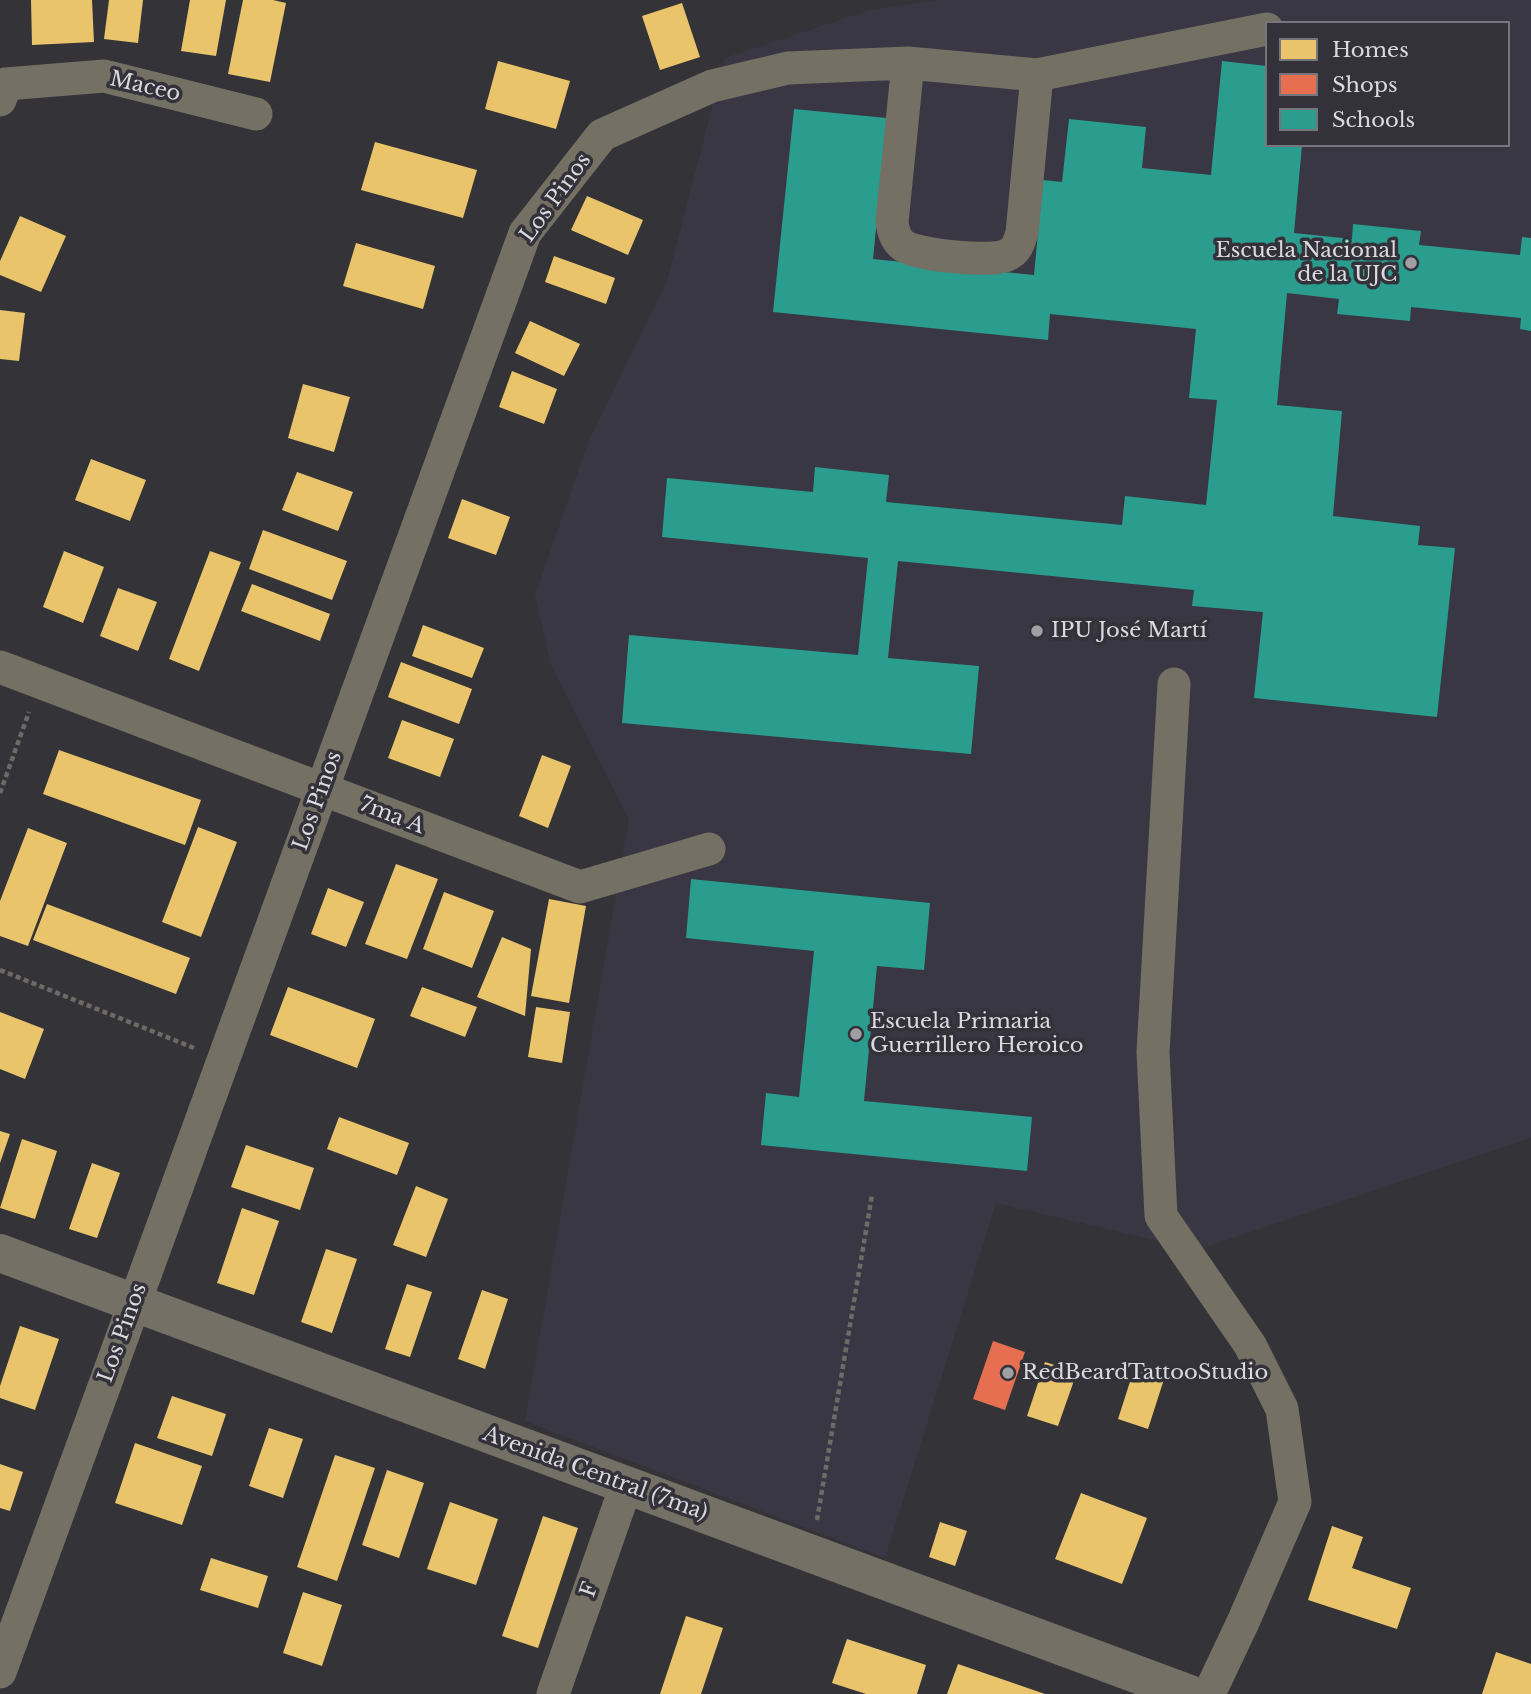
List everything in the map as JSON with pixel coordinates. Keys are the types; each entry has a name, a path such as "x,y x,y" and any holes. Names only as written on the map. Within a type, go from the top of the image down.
{"main road":[{"name":"Avenida Central (7ma)","path":"0,1252 1190,1694"}],"street":[{"name":"Los Pinos","path":"0,1672 526,233 602,135 712,86 788,68 908,63 1037,75 1265,29"},
{"path":"908,63 892,222 894,235 903,246 921,252 993,259 1007,256 1017,247 1022,233 1037,75"},
{"name":"Maceo","path":"0,100 6,84 104,76 256,114"},
{"name":"7ma A","path":"0,667 580,887 709,849"},
{"path":"1174,684 1153,1052 1161,1216 1250,1345 1282,1409 1295,1503 1209,1694"},
{"name":"F","path":"553,1694 626,1486"}],"path":[{"path":"0,793 40,681"},
{"path":"0,970 222,1060"},
{"path":"811,1555 872,1195"}],"shaded area":[{"name":"IPU José Martí","path":"939,0 1531,0 1531,1138 1197,1250 996,1203 885,1558 525,1421 629,820 551,665 535,596 587,445 667,281 725,58 870,10"}],"building: Homes":[{"path":"31,0 92,0 94,42 32,45"},
{"path":"109,0 143,0 138,43 104,39"},
{"path":"190,0 226,0 216,56 181,51"},
{"path":"243,0 286,3 270,82 228,74"},
{"path":"682,3 700,57 660,70 642,16"},
{"path":"498,61 570,81 556,129 485,109"},
{"path":"375,142 477,170 463,218 361,190"},
{"path":"587,196 643,220 628,255 571,230"},
{"path":"20,216 66,236 41,292 0,275 0,261"},
{"path":"356,243 435,266 423,309 343,286"},
{"path":"554,256 615,278 606,304 545,282"},
{"path":"0,310 25,313 19,361 0,359"},
{"path":"530,321 580,344 564,376 515,353"},
{"path":"512,371 557,389 544,424 499,407"},
{"path":"303,384 350,397 334,452 288,438"},
{"path":"91,459 146,480 130,521 75,500"},
{"path":"297,472 353,492 338,531 282,510"},
{"path":"462,499 510,517 496,555 448,538"},
{"path":"263,530 347,561 332,600 249,569"},
{"path":"64,551 104,567 83,623 43,607"},
{"path":"210,551 241,562 199,671 169,659"},
{"path":"252,584 330,614 320,641 241,611"},
{"path":"118,588 157,602 138,651 100,636"},
{"path":"423,625 484,648 472,678 412,656"},
{"path":"401,662 472,689 459,724 388,697"},
{"path":"402,720 454,739 440,777 388,758"},
{"path":"59,750 201,800 185,845 43,794"},
{"path":"542,755 571,766 548,828 519,816"},
{"path":"198,827 237,842 201,937 162,922"},
{"path":"28,828 67,843 28,946 0,936 0,901"},
{"path":"396,864 438,879 407,959 365,944"},
{"path":"328,888 364,902 346,947 311,934"},
{"path":"444,892 494,911 472,968 423,949"},
{"path":"549,899 586,906 569,1003 531,996"},
{"path":"47,904 190,958 176,994 33,940"},
{"path":"502,937 531,949 525,1016 477,997"},
{"path":"288,987 375,1019 357,1068 270,1035"},
{"path":"422,987 477,1007 465,1037 410,1016"},
{"path":"536,1007 570,1012 562,1063 528,1057"},
{"path":"0,1012 44,1029 25,1079 0,1069"},
{"path":"339,1117 409,1143 397,1175 327,1149"},
{"path":"0,1131 10,1134 0,1163"},
{"path":"22,1139 57,1151 35,1219 0,1208"},
{"path":"246,1145 314,1168 300,1210 231,1187"},
{"path":"92,1163 120,1173 97,1238 69,1229"},
{"path":"416,1186 448,1199 426,1257 393,1245"},
{"path":"242,1208 279,1221 254,1295 217,1283"},
{"path":"326,1249 357,1259 332,1333 301,1322"},
{"path":"407,1284 432,1292 410,1357 385,1349"},
{"path":"482,1290 508,1299 485,1369 458,1359"},
{"path":"20,1326 59,1339 35,1410 0,1398 0,1386"},
{"path":"1045,1362 1077,1372 1058,1426 1027,1416"},
{"path":"1136,1363 1166,1373 1148,1429 1118,1419"},
{"path":"172,1396 226,1414 212,1456 157,1438"},
{"path":"269,1428 303,1439 283,1498 249,1486"},
{"path":"135,1443 202,1466 182,1525 115,1503"},
{"path":"335,1455 375,1468 337,1581 297,1567"},
{"path":"0,1464 23,1472 10,1511 0,1508"},
{"path":"387,1470 424,1483 399,1558 362,1545"},
{"path":"1081,1493 1147,1518 1122,1584 1055,1559"},
{"path":"450,1502 498,1519 476,1585 427,1569"},
{"path":"543,1516 578,1528 538,1648 502,1636"},
{"path":"940,1522 967,1531 955,1566 929,1557"},
{"path":"1332,1526 1363,1537 1352,1568 1411,1588 1397,1629 1308,1600"},
{"path":"211,1558 268,1576 258,1608 200,1590"},
{"path":"303,1592 342,1605 322,1666 283,1653"},
{"path":"686,1616 723,1628 701,1694 660,1694"},
{"path":"847,1639 926,1665 917,1694 866,1694 832,1683"},
{"path":"1496,1652 1531,1664 1531,1694 1482,1694"},
{"path":"958,1664 1045,1694 947,1694"}],"building: Shops":[{"path":"993,1341 1025,1352 1005,1410 973,1399"}],"building: Schools":[{"path":"1222,61 1265,66 1265,147 1302,147 1294,233 1352,239 1353,224 1421,231 1419,245 1520,255 1522,237 1531,238 1531,331 1520,329 1521,318 1411,307 1410,321 1337,314 1339,299 1287,293 1277,405 1342,411 1333,516 1420,526 1418,545 1455,548 1437,717 1254,698 1263,612 1192,606 1194,590 898,561 888,658 979,666 971,754 622,723 629,635 858,655 868,558 662,537 667,478 813,492 815,467 889,475 886,502 1122,525 1125,496 1206,505 1217,400 1189,398 1196,329 1050,314 1048,340 773,312 794,109 887,118 873,259 1034,275 1043,180 1062,182 1069,119 1146,127 1142,168 1211,175"},
{"path":"691,879 930,903 924,970 877,966 864,1101 1032,1117 1027,1171 761,1145 766,1093 799,1097 814,951 686,938"}],"place":[{"name":"Escuela Nacional de la UJC","path":"1411,263"},
{"name":"IPU José Martí","path":"1037,631"},
{"name":"Escuela Primaria Guerrillero Heroico","path":"856,1034"},
{"name":"RedBeardTattooStudio","path":"1008,1373"}]}
